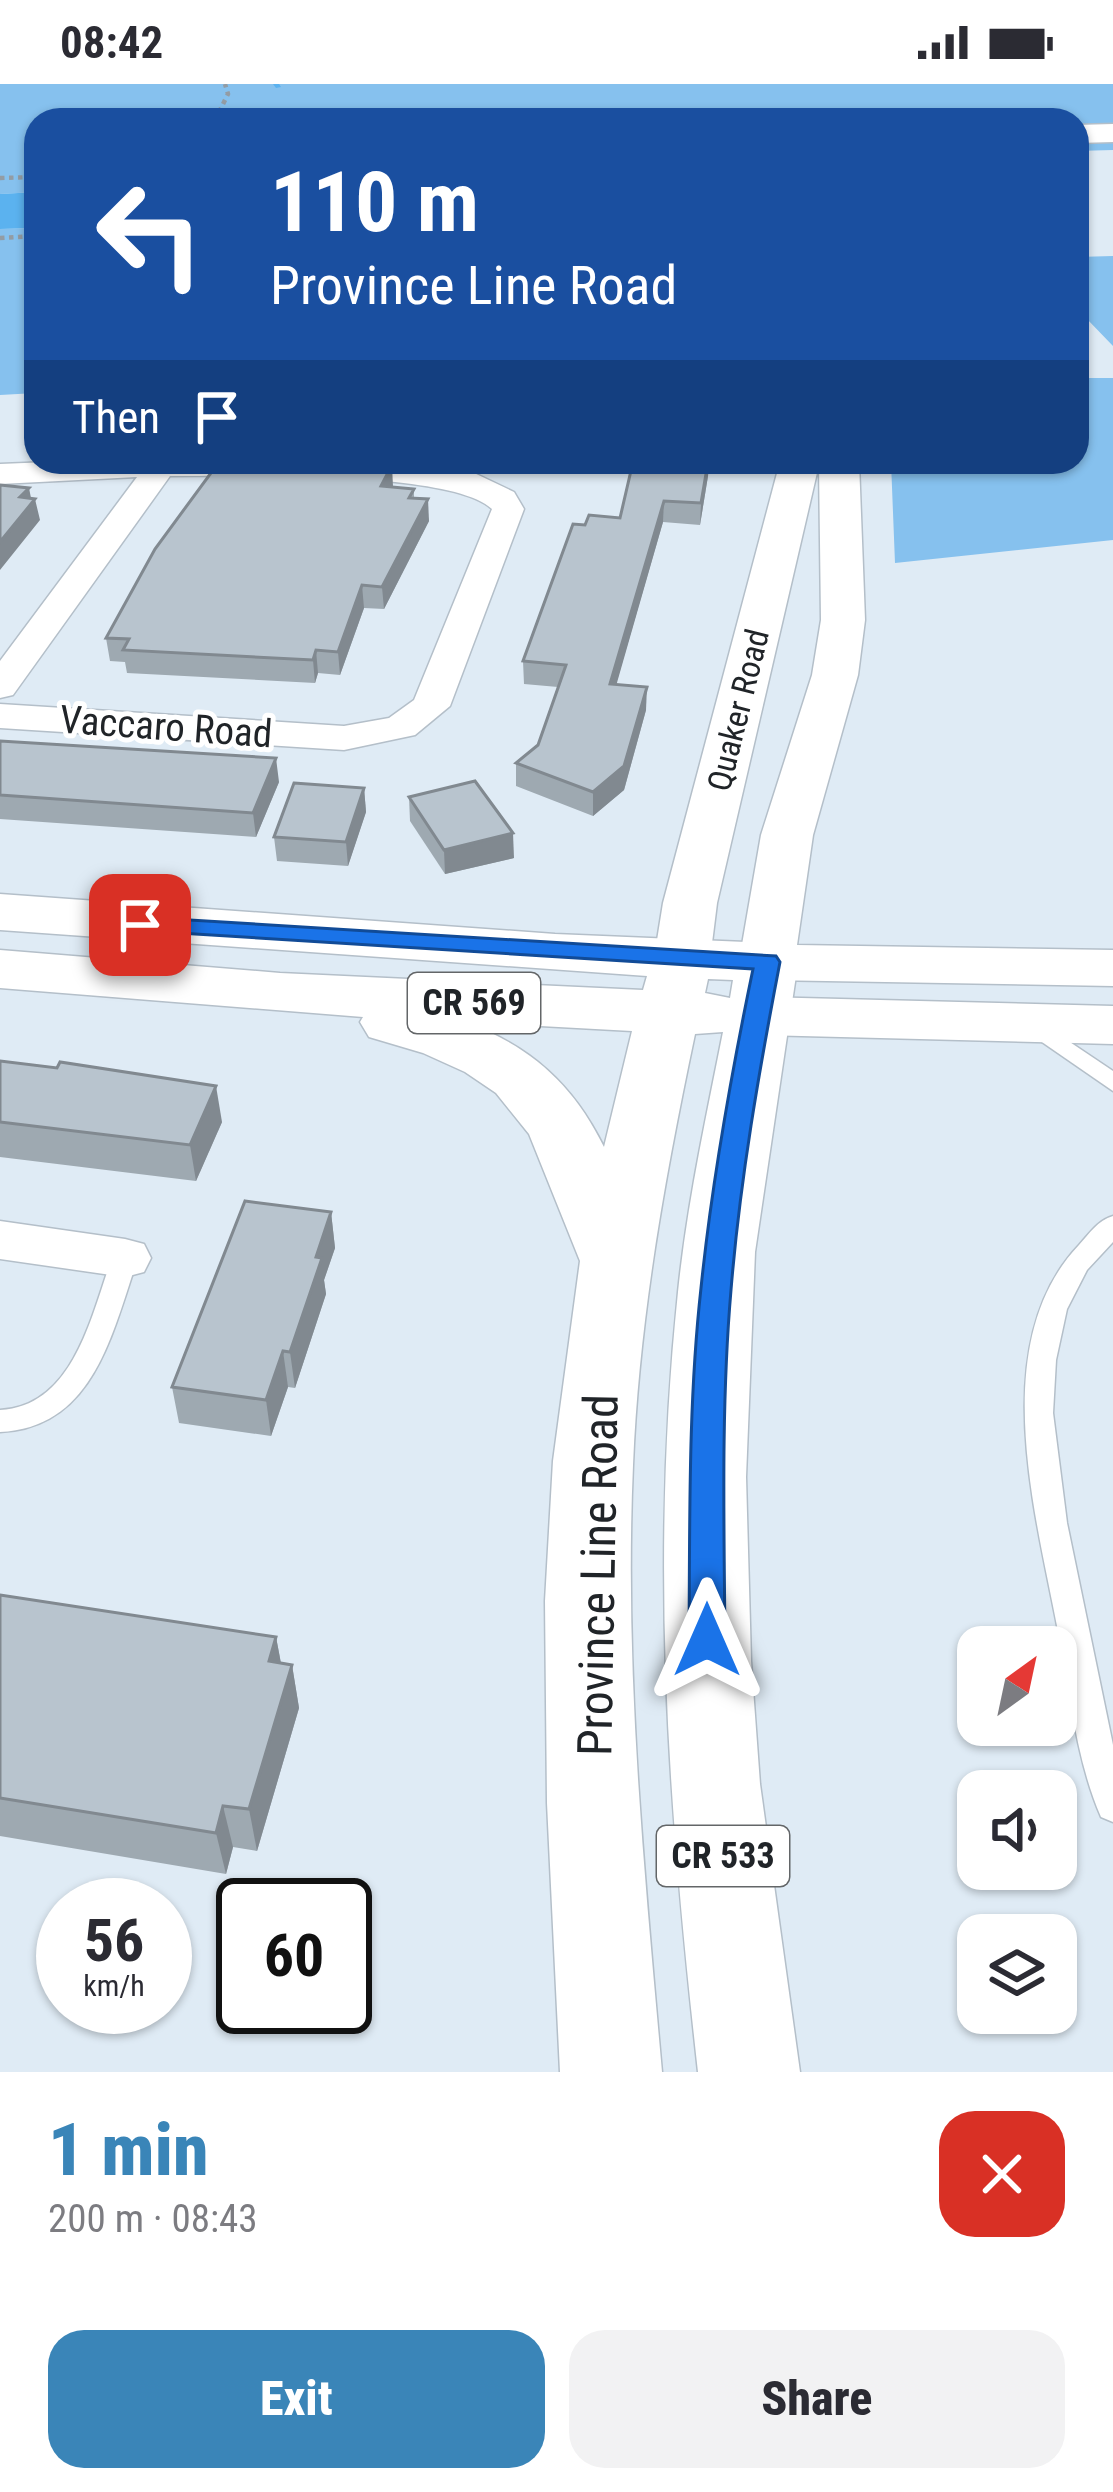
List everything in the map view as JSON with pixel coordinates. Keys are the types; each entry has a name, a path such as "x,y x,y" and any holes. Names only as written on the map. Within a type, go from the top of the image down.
{"main road":[{"name":"CR 569","path":"0,912 208,930 675,986"},
{"name":"CR 569","path":"0,969 280,993 675,986 763,989"},
{"name":"Province Line Road","path":"611,2072 596,1871 589,1537 616,1260 675,986"},
{"name":"CR 533","path":"749,2072 715,1785 707,1640 707,1477 716,1291 740,1102 763,989"},
{"path":"280,993 425,1030 509,1066 537,1091 561,1123 616,1260"}],"street":[{"path":"0,686 155,474"},
{"name":"Vaccaro Road","path":"0,716 332,738 410,733 431,706 506,518 502,499 506,483 397,474"},
{"name":"Quaker Road","path":"675,986 690,903 797,474"},
{"path":"763,989 787,835 835,675 843,620 839,474"},
{"path":"763,989 1113,968"},
{"path":"763,989 1033,1024 1113,1025"},
{"path":"0,1240 125,1258"}],"lane":[{"path":"1033,1024 1113,1083"},
{"path":"1113,1225 1093,1240 1060,1287 1044,1344 1039,1407 1050,1511 1113,1806"},
{"path":"0,1420 32,1419 73,1388 125,1258"}],"shaded area":[{"path":"0,84 1113,84 1113,150 1089,151 1089,108 24,108 24,193 0,194"},
{"path":"24,193 24,228 0,229 0,194"},
{"path":"24,228 24,394 0,395 0,229"},
{"path":"1113,256 1113,346 1089,321 1089,257"},
{"path":"1089,378 1113,378 1113,540 895,563 891,474 1089,474"}],"building":[{"path":"210,474 387,474 381,486 414,489 409,498 428,499 382,587 362,585 338,652 316,650 313,660 123,650 129,639 106,638 155,549"},
{"path":"630,474 706,474 701,503 664,501 610,684 647,687 624,766 593,792 516,763 538,745 566,665 523,661 573,524 585,525 589,515 620,518"},
{"path":"0,485 29,488 20,497 35,499 0,542"},
{"path":"0,741 276,758 253,813 0,795"},
{"path":"475,781 513,833 444,850 409,797"},
{"path":"294,783 364,788 346,842 274,837"},
{"path":"0,1061 57,1068 60,1062 216,1086 190,1145 0,1122"},
{"path":"245,1201 331,1212 316,1257 322,1258 290,1352 283,1351 266,1400 172,1387"},
{"path":"0,1595 276,1637 269,1661 292,1665 249,1809 223,1806 216,1833 0,1798"}],"route":[{"path":"140,925 767,962 740,1102 716,1291 707,1477 707,1640"}]}
